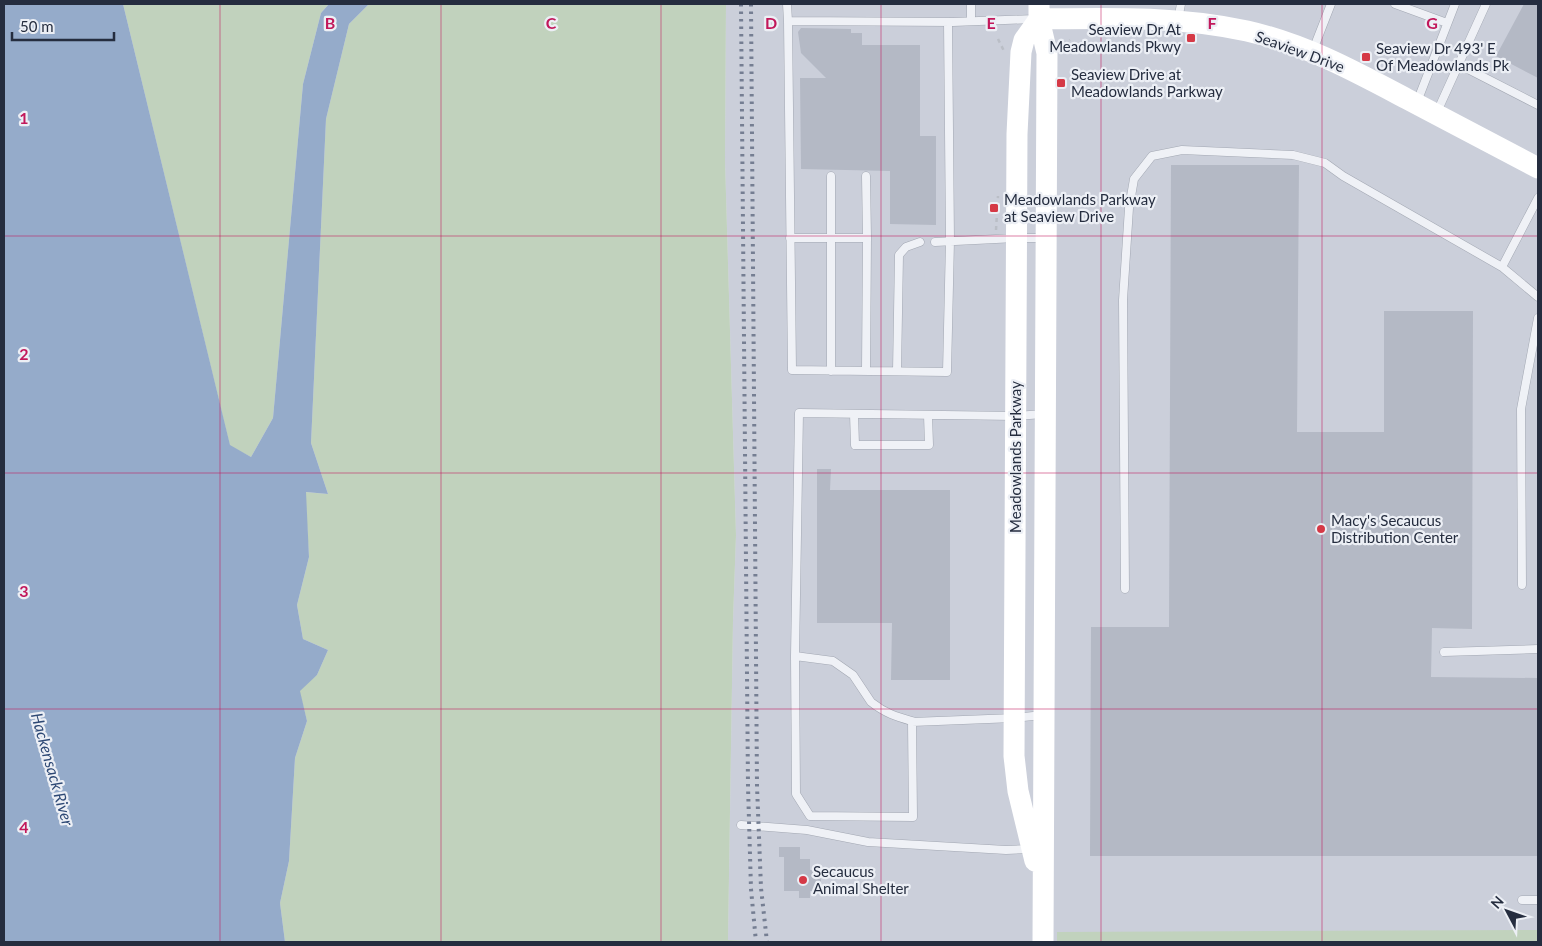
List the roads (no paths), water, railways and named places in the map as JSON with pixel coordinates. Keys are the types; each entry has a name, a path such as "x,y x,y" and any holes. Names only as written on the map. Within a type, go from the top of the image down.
{"street":[{"name":"Seaview Drive","path":"1039,11 1120,18 1180,12 1249,32 1312,52 1349,68 1538,168"},
{"name":"Meadowlands Parkway","path":"1039,11 1024,40 1021,52 1016,134 1014,718 1016,774 1043,898"},
{"name":"Meadowlands Parkway","path":"1039,11 1047,53 1043,942"}],"lane":[{"path":"787,4 792,370 947,372 950,241 948,22"},
{"path":"971,4 971,21"},
{"path":"1312,52 1331,4"},
{"path":"1395,4 1447,24"},
{"path":"1417,104 1454,4"},
{"path":"1436,114 1486,4"},
{"path":"788,21 948,22 971,21 1039,11"},
{"path":"1458,64 1538,105"},
{"path":"1125,589 1123,300 1129,208 1134,179 1152,156 1182,150 1293,155 1325,163 1343,176 1502,266 1538,297"},
{"path":"830,176 831,371"},
{"path":"866,176 866,371"},
{"path":"1502,266 1538,198"},
{"path":"790,238 867,238"},
{"path":"935,242 1045,238"},
{"path":"897,371 899,255 906,247 920,242"},
{"path":"1522,585 1521,409 1538,318"},
{"path":"915,722 912,722 913,817 810,816 796,794 795,656 800,413 1015,416 1045,414"},
{"path":"854,414 855,445 929,445 928,415"},
{"path":"1444,652 1538,649"},
{"path":"795,656 833,661 852,675 871,702 880,709 886,713 915,722 1043,715"},
{"path":"741,825 807,830 868,842 1006,850 1032,849"},
{"path":"1522,900 1538,900"}],"water":[{"name":"Hackensack River","path":"4,4 123,4 230,445 251,457 273,418 303,84 321,13 329,4 369,4 349,24 326,119 311,443 328,494 306,492 309,557 297,605 303,639 328,650 317,675 300,691 307,721 295,758 289,861 280,903 285,942 4,942"}],"railway":[{"path":"741,4 748,786 751,889 756,942"},
{"path":"751,4 757,786 761,888 767,942"}],"place":[{"name":"Seaview Dr At Meadowlands Pkwy","path":"1191,38"},
{"name":"Seaview Dr 493' E Of Meadowlands Pk","path":"1366,57"},
{"name":"Seaview Drive at Meadowlands Parkway","path":"1061,83"},
{"name":"Meadowlands Parkway at Seaview Drive","path":"994,208"},
{"name":"Macy's Secaucus Distribution Center","path":"1321,529"},
{"name":"Secaucus Animal Shelter","path":"803,880"}]}
